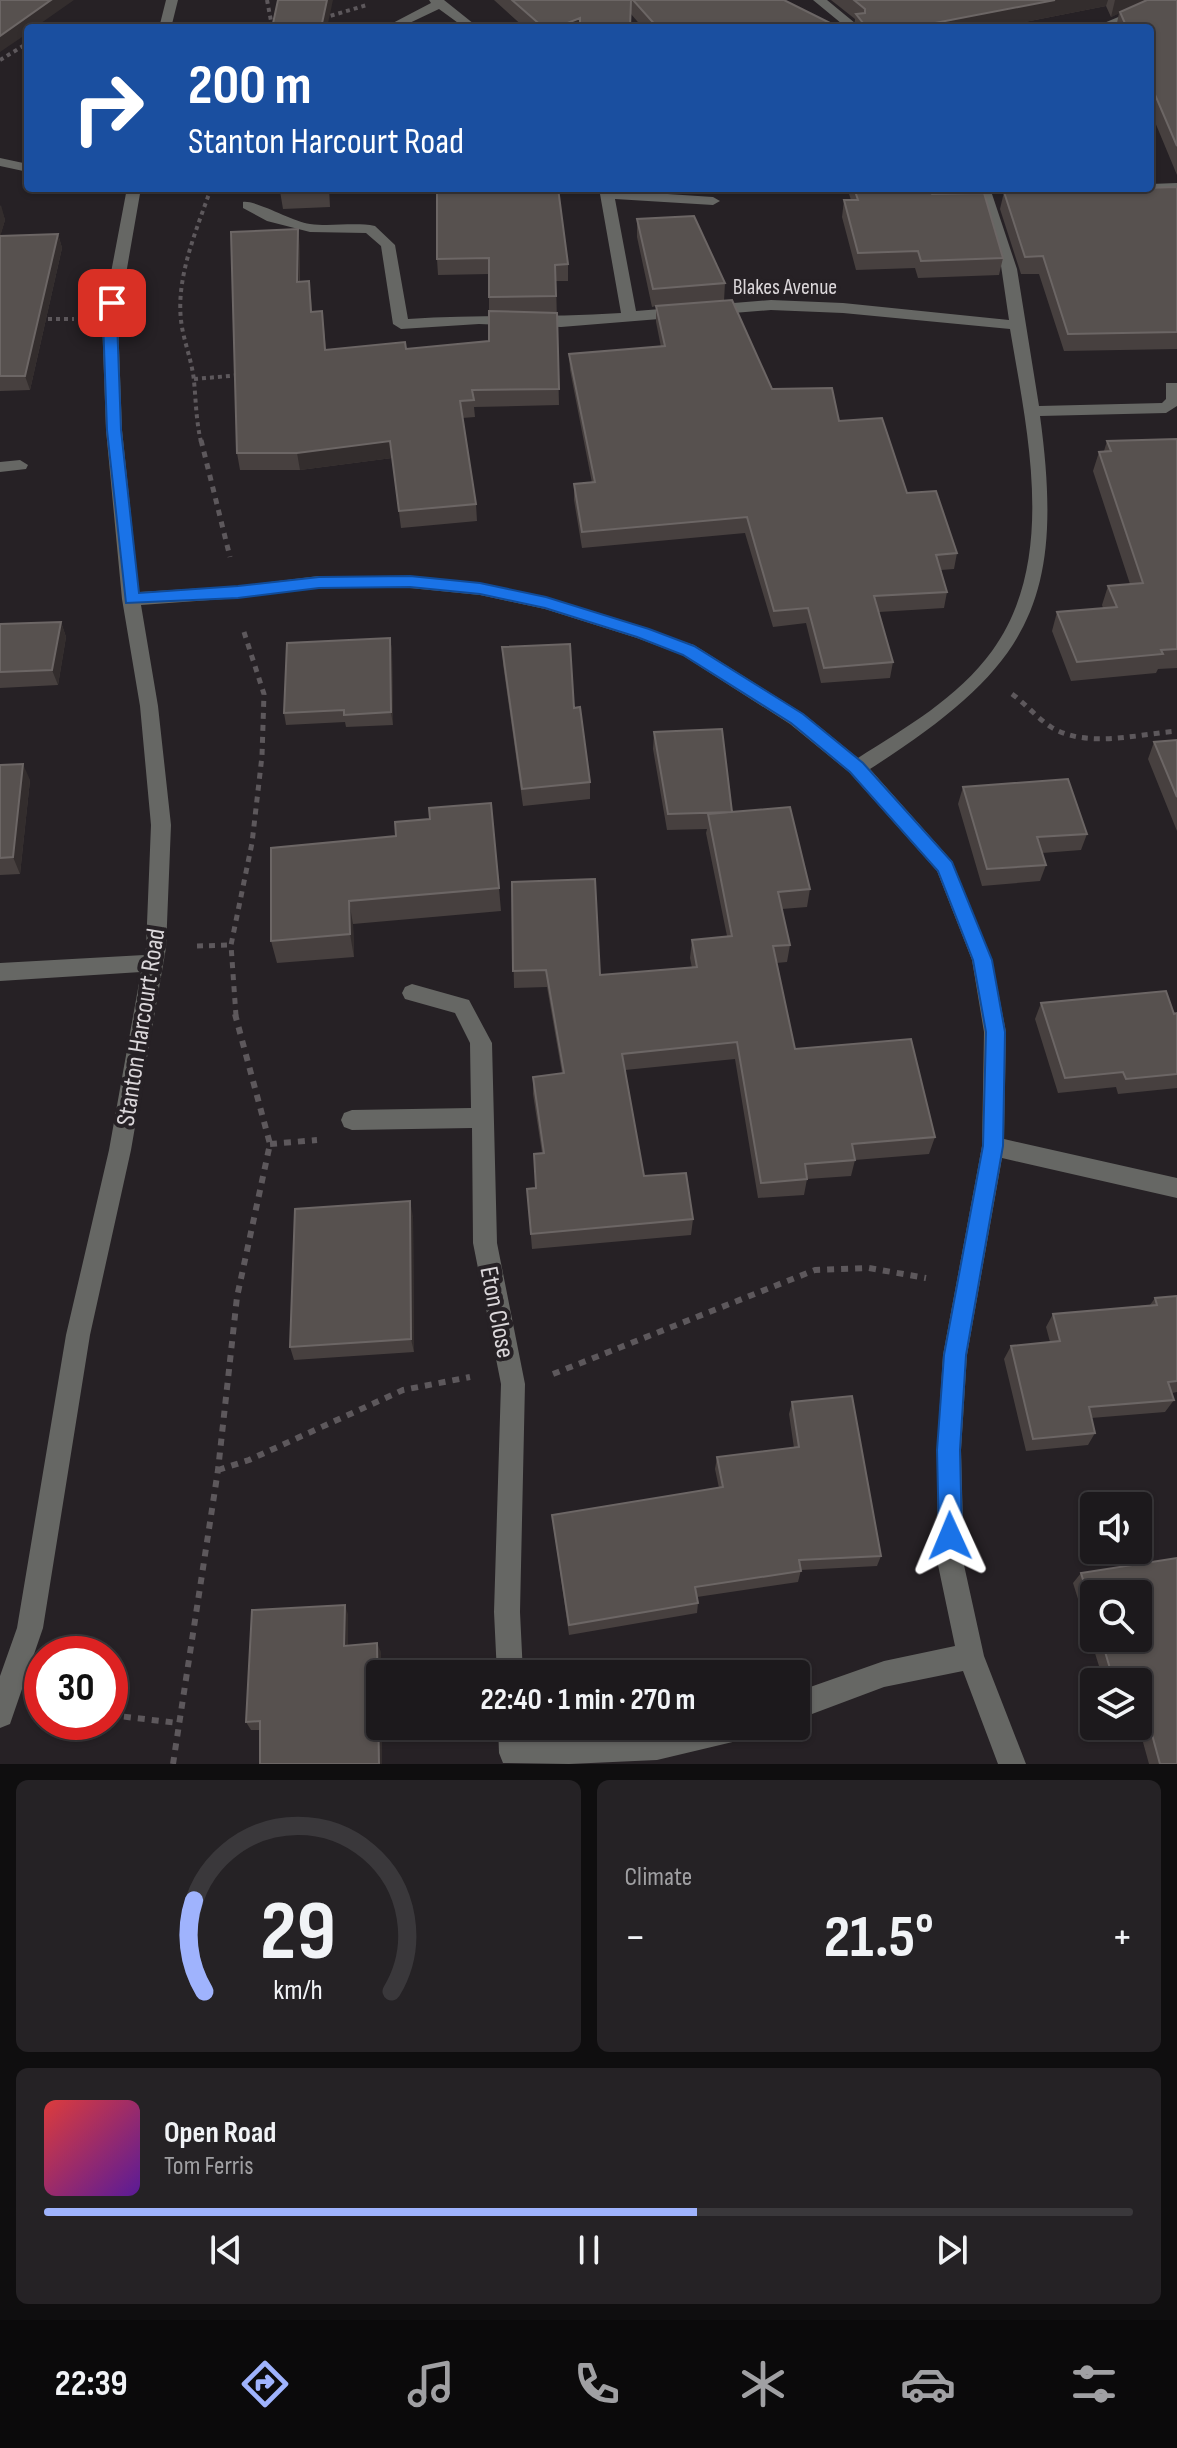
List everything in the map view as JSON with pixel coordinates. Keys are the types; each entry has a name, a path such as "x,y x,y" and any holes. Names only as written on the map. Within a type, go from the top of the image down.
{"street":[{"path":"166,24 172,0"},
{"path":"819,0 850,24"},
{"path":"1108,24 1170,0"},
{"path":"397,24 438,2 468,24"},
{"path":"0,162 24,167"},
{"path":"1154,188 1177,187"},
{"name":"Stanton Harcourt Road","path":"0,1714 30,1628 78,1335 120,1150 153,963 161,825 149,706 131,599 114,430 110,320 133,192"},
{"path":"857,768 937,714 980,676 999,655 1015,628 1034,573 1040,532 1041,493 1026,362 1017,325 1010,267 984,192"},
{"path":"629,316 607,194 713,201"},
{"name":"Blakes Avenue","path":"248,205 292,224 331,230 370,229 380,235 388,245 401,324 479,319 561,322 771,305 843,308 1017,325"},
{"path":"1032,411 1166,408 1174,400 1172,387"},
{"path":"0,467 20,465"},
{"path":"131,599 238,592 319,582 410,582 480,589 546,603 688,650 797,719 857,768 945,867 982,960 995,1032 993,1146 955,1355 949,1450 951,1565 971,1656 1012,1764"},
{"path":"0,972 153,963"},
{"name":"Eton Close","path":"412,993 462,1006 481,1043 485,1243 511,1376 507,1612 509,1660"},
{"path":"352,1120 483,1118"},
{"path":"993,1146 1177,1188"},
{"path":"810,1701 884,1674 971,1656"},
{"path":"513,1740 513,1753 657,1746 682,1740"}],"path":[{"path":"267,0 270,24"},
{"path":"315,19 331,18 379,0"},
{"path":"271,21 284,20"},
{"path":"0,60 24,45"},
{"path":"173,1764 218,1470 237,1297 270,1144 234,1009 231,945 252,843 262,756 264,694 239,618 238,592 194,412 194,379 181,319 182,287 192,244 210,192"},
{"path":"32,319 110,320"},
{"path":"194,379 251,374"},
{"path":"980,676 1024,702 1055,729 1097,739 1177,731"},
{"path":"218,1470 249,1460 403,1390 511,1376 543,1378 815,1270 869,1268 968,1285"},
{"path":"128,1717 178,1723"}],"building":[{"path":"0,0 51,0 0,36"},
{"path":"278,0 327,0 322,24 273,24"},
{"path":"512,0 631,0 630,24 580,24 580,18 565,24 539,24"},
{"path":"633,0 784,0 832,24 654,24"},
{"path":"854,0 1055,0 930,24 864,24 856,14 865,13 865,9"},
{"path":"1147,0 1177,0 1177,146 1154,92 1154,24 1125,24 1120,12"},
{"path":"1177,187 1177,332 1068,334 1043,256 1025,257 1004,192 1154,192 1154,188"},
{"path":"437,192 559,192 568,264 555,265 556,296 489,297 489,258 437,259"},
{"path":"855,192 984,193 1003,258 921,261 918,251 858,253 844,200 858,200"},
{"path":"694,216 725,283 653,289 637,219"},
{"path":"298,229 297,282 309,281 311,312 322,311 325,350 405,342 406,349 489,341 489,311 557,313 559,389 472,390 474,400 460,401 476,504 399,511 390,441 297,453 237,453 231,232"},
{"path":"58,234 25,376 0,376 0,236"},
{"path":"732,300 772,389 832,388 839,421 882,418 907,493 936,491 957,553 936,555 947,592 874,596 893,662 824,668 808,608 774,611 747,517 582,532 574,484 595,482 569,354 665,346 656,306"},
{"path":"1177,439 1177,649 1161,650 1163,654 1077,662 1057,612 1117,607 1108,586 1143,583 1099,452 1111,451 1107,441"},
{"path":"61,622 52,670 0,672 0,624"},
{"path":"390,638 391,712 344,715 344,710 284,713 287,643"},
{"path":"570,644 574,708 580,707 590,782 522,789 502,647"},
{"path":"722,729 732,812 668,814 654,732"},
{"path":"1177,740 1177,797 1154,742"},
{"path":"23,764 13,857 0,858 0,765"},
{"path":"1068,779 1087,834 1037,837 1046,865 987,869 963,787"},
{"path":"491,803 499,888 349,901 350,934 271,941 271,848 396,836 395,822 430,819 429,808"},
{"path":"790,807 810,889 778,892 790,945 773,946 795,1049 911,1039 935,1137 852,1144 855,1160 805,1164 807,1179 761,1183 737,1042 622,1054 644,1176 686,1173 693,1219 531,1234 527,1189 536,1188 534,1154 544,1153 533,1077 564,1073 546,970 513,971 512,882 595,879 600,975 697,967 692,940 732,936 708,814"},
{"path":"1166,991 1174,1014 1177,1013 1177,1074 1126,1079 1123,1072 1065,1078 1041,1003"},
{"path":"410,1201 411,1339 290,1347 295,1209"},
{"path":"1177,1296 1177,1381 1168,1382 1174,1400 1089,1407 1095,1433 1033,1439 1011,1346 1060,1341 1053,1314 1157,1305 1155,1298"},
{"path":"852,1396 881,1556 799,1560 801,1571 695,1587 698,1603 569,1625 552,1515 723,1487 717,1457 799,1447 792,1402"},
{"path":"1177,1558 1177,1764 1160,1764 1152,1734 1152,1668 1110,1668 1105,1652 1152,1652 1152,1580 1083,1580 1081,1573"},
{"path":"345,1605 344,1646 377,1643 377,1660 366,1660 366,1740 379,1740 379,1764 260,1764 260,1721 246,1722 252,1610"}],"route":[{"path":"112,303 114,430 131,599 238,592 319,582 410,582 480,589 546,603 643,633 688,650 797,719 857,768 945,867 982,960 995,1032 993,1146 955,1355 949,1450 950,1536"}]}
